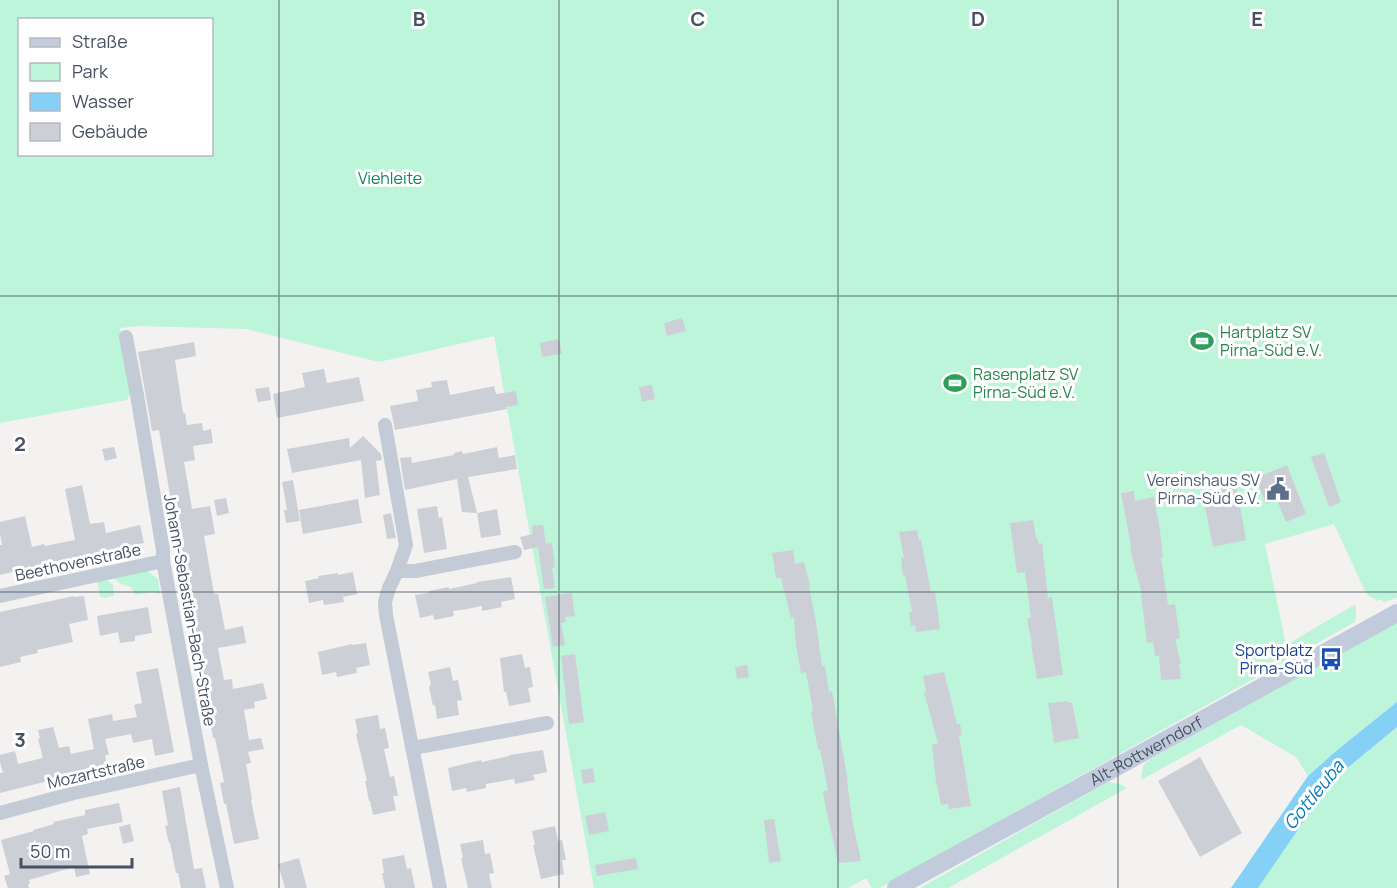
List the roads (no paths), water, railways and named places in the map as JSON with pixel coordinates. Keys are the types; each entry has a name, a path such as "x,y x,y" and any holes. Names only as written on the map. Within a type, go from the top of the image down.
{"main road":[{"name":"Alt-Rottwerndorf","path":"896,888 1397,613"}],"street":[{"name":"Johann-Sebastian-Bach-Straße","path":"126,337 164,550 163,561 201,765 227,888"},
{"path":"385,425 406,545 389,588 385,602 386,615 440,888"},
{"path":"397,571 415,571 515,552"},
{"name":"Beethovenstraße","path":"0,596 163,561"},
{"path":"414,748 547,723"},
{"name":"Mozartstraße","path":"0,813 74,793 201,765"}],"water":[{"name":"Gottleuba","path":"1397,702 1397,727 1340,774 1258,888 1231,888 1308,776"}],"place":[{"name":"Hartplatz SV Pirna-Süd e.V.","path":"1202,341"},
{"name":"Rasenplatz SV Pirna-Süd e.V.","path":"955,383"},
{"name":"Vereinshaus SV Pirna-Süd e.V.","path":"1278,489"},
{"name":"Sportplatz Pirna-Süd","path":"1331,659"}],"park label":[{"name":"Viehleite","path":"390,178"}]}
